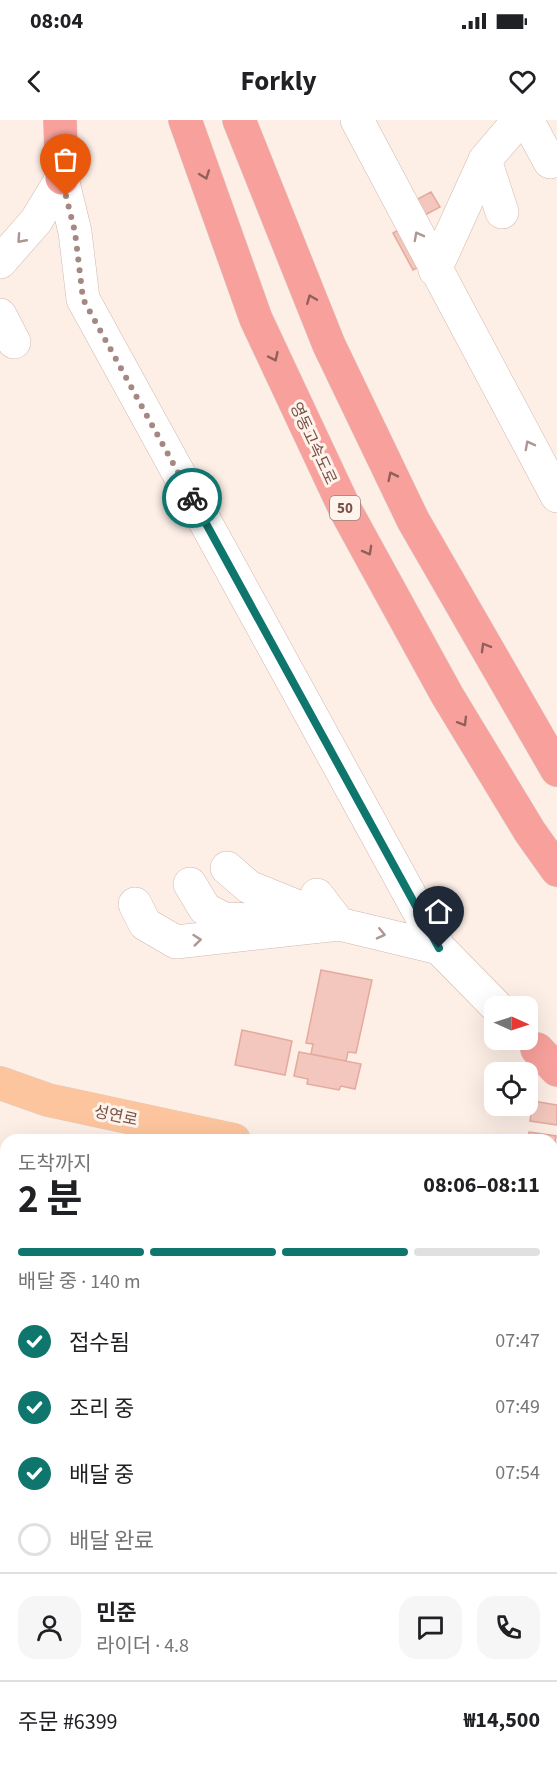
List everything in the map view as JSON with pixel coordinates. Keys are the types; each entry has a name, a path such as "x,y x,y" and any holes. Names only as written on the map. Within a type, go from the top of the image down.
{"highway":[{"path":"60,120 62,178"},
{"name":"영동고속도로","path":"185,120 256,319 346,511 447,695 530,832 557,870"},
{"path":"239,120 329,345 413,520 557,770"}],"main road":[{"name":"성연로","path":"0,1083 48,1100 206,1134"}],"street":[{"path":"357,120 557,496"},
{"path":"435,270 485,160 519,120"},
{"path":"527,120 550,162"},
{"path":"485,160 502,212"},
{"path":"0,262 36,221 62,178"},
{"path":"62,178 75,232 83,299 439,948 486,996"},
{"path":"227,868 249,887 339,924 439,948"},
{"path":"190,884 205,909 224,919 339,924"},
{"path":"317,895 339,924"},
{"path":"135,904 146,924 176,942 339,924"}],"building":[{"path":"431,192 440,207 416,220 408,204"},
{"path":"411,223 431,260 413,270 393,233"},
{"path":"321,970 372,980 356,1053 348,1052 346,1061 311,1054 313,1044 306,1043"},
{"path":"242,1030 292,1041 285,1075 235,1065"},
{"path":"299,1052 361,1064 355,1089 341,1086 339,1090 307,1084 308,1079 294,1076"},
{"path":"538,1102 557,1105 557,1125 530,1121 531,1116 538,1116"}],"way so far":[{"path":"66,196 75,232 83,299 192,498"}],"route":[{"path":"192,498 439,948"}]}
